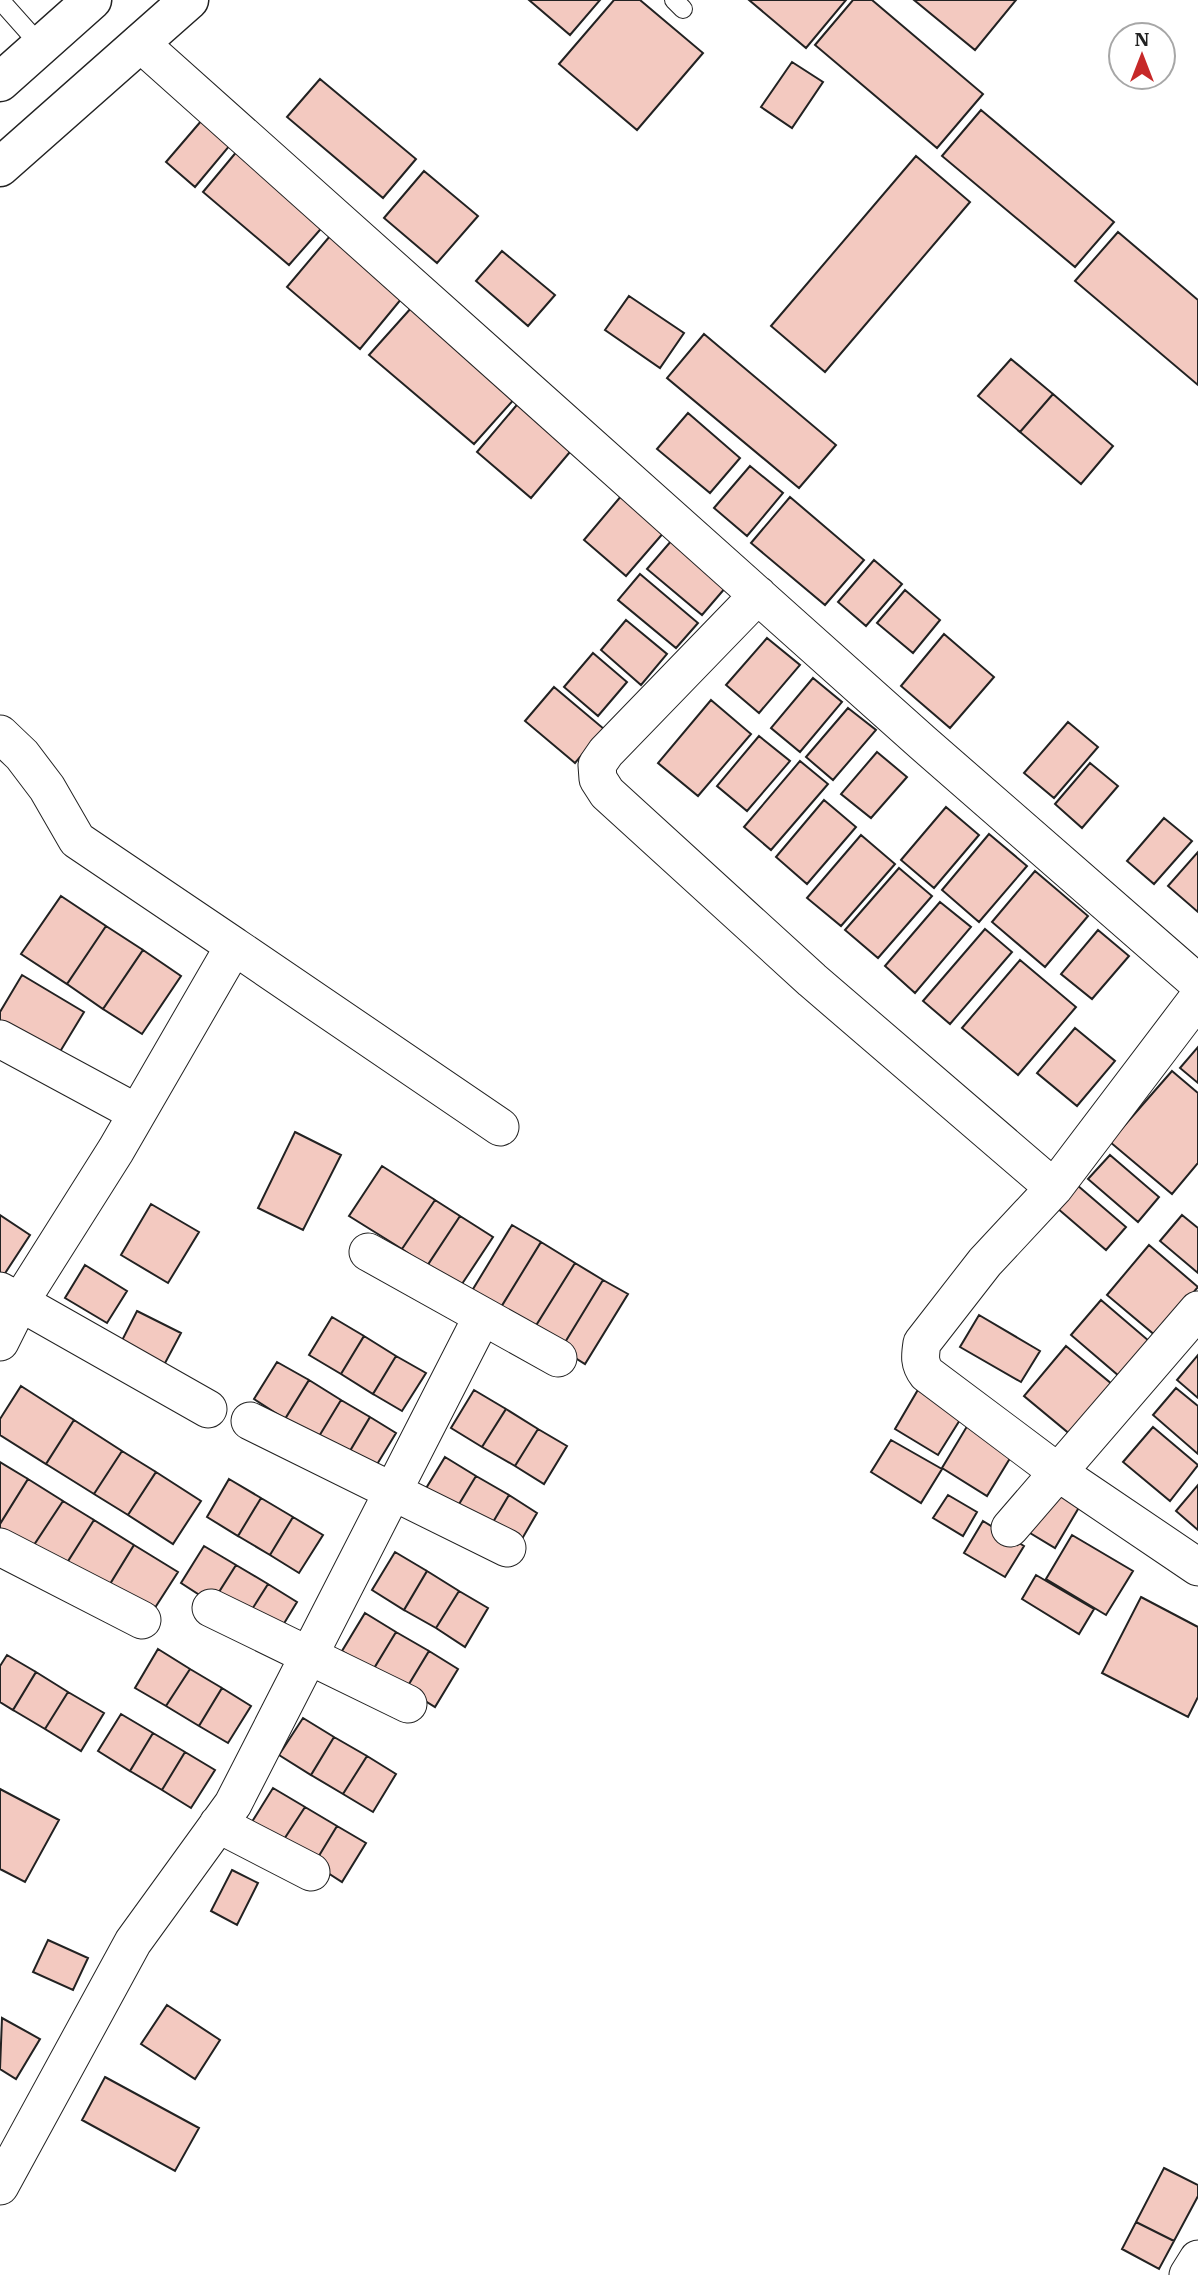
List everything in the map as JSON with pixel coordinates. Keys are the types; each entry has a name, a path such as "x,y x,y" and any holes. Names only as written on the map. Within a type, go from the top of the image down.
{"street":[{"path":"0,82 92,0"},
{"path":"0,167 189,0"},
{"path":"140,43 1198,984"},
{"path":"758,595 606,752 597,765 598,779 607,793 812,981 1054,1188"},
{"path":"0,733 22,755 47,788 78,840 500,1127"},
{"path":"0,1342 10,1297 137,1113 233,946"},
{"path":"1198,998 1054,1188 985,1262 922,1343 920,1356 921,1366 927,1374 1059,1473 1198,1567"},
{"path":"0,1039 137,1113"},
{"path":"368,1252 558,1358"},
{"path":"10,1297 208,1409"},
{"path":"1010,1528 1198,1310"},
{"path":"0,2186 133,1942 233,1804 482,1317"},
{"path":"250,1421 507,1548"},
{"path":"0,1546 142,1620"},
{"path":"211,1608 408,1704"},
{"path":"218,1824 311,1872"},
{"path":"1188,2275 1198,2259"}],"lane":[{"path":"1,0 40,46"}],"building":[{"path":"529,0 600,0 570,35"},
{"path":"614,0 640,0 703,53 637,130 559,64"},
{"path":"749,0 846,0 806,48"},
{"path":"853,0 872,0 983,94 937,148 815,45"},
{"path":"914,0 1016,0 975,50"},
{"path":"792,62 823,82 792,128 761,107"},
{"path":"320,79 416,159 383,198 287,117"},
{"path":"981,110 1114,222 1075,267 942,156"},
{"path":"202,120 231,144 195,187 166,162"},
{"path":"238,150 326,223 289,265 203,192"},
{"path":"916,156 970,202 825,372 771,326"},
{"path":"424,171 478,216 437,263 384,218"},
{"path":"1118,232 1198,300 1198,385 1075,281"},
{"path":"330,236 402,298 360,349 287,287"},
{"path":"502,251 555,295 528,326 476,281"},
{"path":"629,296 684,333 660,368 605,330"},
{"path":"412,307 517,396 474,444 369,355"},
{"path":"704,334 836,445 799,488 667,378"},
{"path":"1011,359 1053,394 1020,432 978,396"},
{"path":"1053,394 1113,446 1081,484 1020,432"},
{"path":"521,400 575,446 531,498 477,452"},
{"path":"688,413 740,458 710,493 657,449"},
{"path":"750,466 783,493 747,536 714,508"},
{"path":"622,495 665,531 626,576 584,540"},
{"path":"790,497 864,560 825,605 751,543"},
{"path":"672,540 726,587 702,615 647,569"},
{"path":"874,560 902,584 866,626 838,602"},
{"path":"640,574 698,623 676,648 618,600"},
{"path":"905,590 940,620 913,653 877,623"},
{"path":"626,620 667,654 641,685 601,650"},
{"path":"944,634 994,677 950,728 901,686"},
{"path":"767,638 800,665 759,713 726,685"},
{"path":"593,653 627,682 598,716 564,687"},
{"path":"813,678 842,702 800,752 771,728"},
{"path":"554,687 604,729 575,763 525,721"},
{"path":"711,700 751,734 698,796 658,763"},
{"path":"848,708 876,730 833,780 806,757"},
{"path":"1068,722 1098,747 1054,798 1024,773"},
{"path":"759,736 790,761 747,811 717,786"},
{"path":"877,752 907,777 871,818 841,794"},
{"path":"800,761 828,784 771,850 744,827"},
{"path":"1090,763 1118,786 1082,828 1055,804"},
{"path":"824,800 856,827 807,884 776,857"},
{"path":"946,807 979,835 934,888 901,860"},
{"path":"1164,818 1192,841 1154,884 1127,861"},
{"path":"989,834 1027,866 979,922 942,890"},
{"path":"861,835 895,864 841,926 807,898"},
{"path":"1198,852 1198,912 1168,886"},
{"path":"899,868 932,896 878,958 845,930"},
{"path":"1035,871 1088,916 1045,967 992,922"},
{"path":"61,896 106,926 67,984 21,954"},
{"path":"940,902 971,927 915,993 885,966"},
{"path":"106,926 143,950 103,1009 67,984"},
{"path":"985,929 1012,952 950,1024 923,1001"},
{"path":"1098,930 1129,956 1092,999 1061,974"},
{"path":"143,950 181,976 142,1034 103,1009"},
{"path":"1020,960 1076,1007 1018,1075 962,1028"},
{"path":"22,975 84,1012 55,1060 0,1028 0,1012"},
{"path":"1075,1028 1115,1061 1077,1106 1037,1073"},
{"path":"1198,1047 1198,1083 1180,1068"},
{"path":"1172,1071 1198,1093 1198,1163 1172,1194 1110,1142"},
{"path":"295,1132 341,1155 303,1230 258,1208"},
{"path":"1110,1155 1159,1197 1138,1222 1088,1179"},
{"path":"382,1166 435,1200 402,1249 349,1216"},
{"path":"1077,1185 1126,1227 1106,1250 1057,1208"},
{"path":"435,1200 460,1216 427,1266 402,1249"},
{"path":"151,1204 199,1232 168,1283 121,1255"},
{"path":"0,1215 30,1235 0,1281"},
{"path":"1182,1215 1198,1228 1198,1273 1160,1241"},
{"path":"460,1216 493,1237 460,1287 427,1266"},
{"path":"512,1225 541,1242 498,1312 470,1294"},
{"path":"541,1242 575,1263 532,1332 498,1312"},
{"path":"1149,1245 1198,1287 1156,1336 1107,1295"},
{"path":"575,1263 603,1280 561,1349 532,1332"},
{"path":"85,1265 127,1291 107,1323 65,1298"},
{"path":"603,1280 628,1294 585,1364 561,1349"},
{"path":"1101,1300 1149,1341 1119,1376 1071,1335"},
{"path":"137,1311 181,1333 155,1382 112,1360"},
{"path":"979,1315 1040,1351 1021,1382 960,1347"},
{"path":"332,1317 364,1336 341,1374 309,1355"},
{"path":"364,1336 396,1356 373,1394 341,1374"},
{"path":"1066,1346 1113,1385 1071,1435 1024,1396"},
{"path":"1198,1355 1198,1398 1177,1380"},
{"path":"396,1356 426,1373 402,1411 373,1394"},
{"path":"277,1362 309,1380 285,1419 254,1399"},
{"path":"309,1380 341,1400 318,1438 285,1419"},
{"path":"21,1386 74,1420 46,1464 0,1435 0,1419"},
{"path":"919,1388 963,1415 938,1455 895,1429"},
{"path":"1176,1388 1198,1406 1198,1454 1153,1415"},
{"path":"474,1390 506,1409 482,1447 451,1428"},
{"path":"341,1400 370,1417 347,1456 318,1438"},
{"path":"506,1409 538,1429 515,1466 482,1447"},
{"path":"370,1417 396,1433 373,1471 347,1456"},
{"path":"74,1420 122,1451 94,1494 46,1464"},
{"path":"969,1423 1015,1450 987,1496 942,1468"},
{"path":"1153,1427 1198,1465 1170,1501 1123,1462"},
{"path":"538,1429 567,1446 544,1484 515,1466"},
{"path":"891,1440 942,1469 921,1503 871,1472"},
{"path":"122,1451 156,1472 128,1515 94,1494"},
{"path":"445,1457 476,1476 453,1514 422,1495"},
{"path":"0,1462 28,1479 0,1524"},
{"path":"156,1472 201,1501 173,1544 128,1515"},
{"path":"476,1476 509,1495 486,1534 453,1514"},
{"path":"28,1479 63,1501 26,1557 0,1540 0,1524"},
{"path":"229,1479 261,1498 238,1536 207,1517"},
{"path":"1198,1485 1198,1530 1176,1511"},
{"path":"1052,1487 1081,1504 1055,1548 1025,1530"},
{"path":"509,1495 537,1513 515,1551 486,1534"},
{"path":"948,1495 977,1512 963,1536 933,1518"},
{"path":"261,1498 293,1517 270,1555 238,1536"},
{"path":"63,1501 94,1520 58,1577 26,1557"},
{"path":"293,1517 323,1535 299,1573 270,1555"},
{"path":"94,1520 134,1545 99,1602 58,1577"},
{"path":"983,1521 1024,1546 1005,1577 964,1553"},
{"path":"1072,1535 1133,1571 1106,1615 1046,1579"},
{"path":"134,1545 178,1572 142,1628 99,1602"},
{"path":"204,1546 236,1565 212,1603 181,1583"},
{"path":"395,1552 427,1571 404,1610 372,1590"},
{"path":"236,1565 268,1584 244,1622 212,1603"},
{"path":"427,1571 459,1591 436,1628 404,1610"},
{"path":"1036,1575 1094,1609 1079,1634 1022,1599"},
{"path":"268,1584 297,1602 274,1640 244,1622"},
{"path":"459,1591 488,1608 465,1647 436,1628"},
{"path":"1141,1597 1198,1627 1198,1697 1188,1717 1102,1673"},
{"path":"365,1613 396,1632 373,1670 342,1651"},
{"path":"396,1632 429,1651 406,1689 373,1670"},
{"path":"158,1649 190,1669 166,1706 135,1688"},
{"path":"429,1651 458,1669 435,1707 406,1689"},
{"path":"7,1655 36,1672 13,1710 0,1702 0,1666"},
{"path":"190,1669 222,1688 199,1726 166,1706"},
{"path":"36,1672 68,1692 45,1729 13,1710"},
{"path":"222,1688 251,1706 228,1743 199,1726"},
{"path":"68,1692 104,1713 81,1751 45,1729"},
{"path":"121,1714 153,1733 130,1771 98,1751"},
{"path":"303,1718 334,1737 311,1775 279,1755"},
{"path":"153,1733 185,1752 162,1790 130,1771"},
{"path":"334,1737 367,1756 343,1794 311,1775"},
{"path":"185,1752 215,1770 191,1808 162,1790"},
{"path":"367,1756 396,1774 373,1812 343,1794"},
{"path":"273,1788 305,1807 281,1844 250,1825"},
{"path":"0,1789 59,1820 25,1882 0,1869"},
{"path":"305,1807 337,1826 314,1864 281,1844"},
{"path":"337,1826 366,1843 342,1882 314,1864"},
{"path":"232,1870 258,1883 237,1925 211,1911"},
{"path":"48,1940 88,1958 73,1990 33,1972"},
{"path":"167,2005 220,2040 195,2079 141,2044"},
{"path":"2,2018 40,2039 16,2079 0,2069"},
{"path":"105,2077 199,2128 175,2171 82,2120"},
{"path":"1164,2168 1198,2185 1198,2196 1174,2241 1136,2222"},
{"path":"1136,2222 1174,2241 1159,2269 1122,2249"}]}
